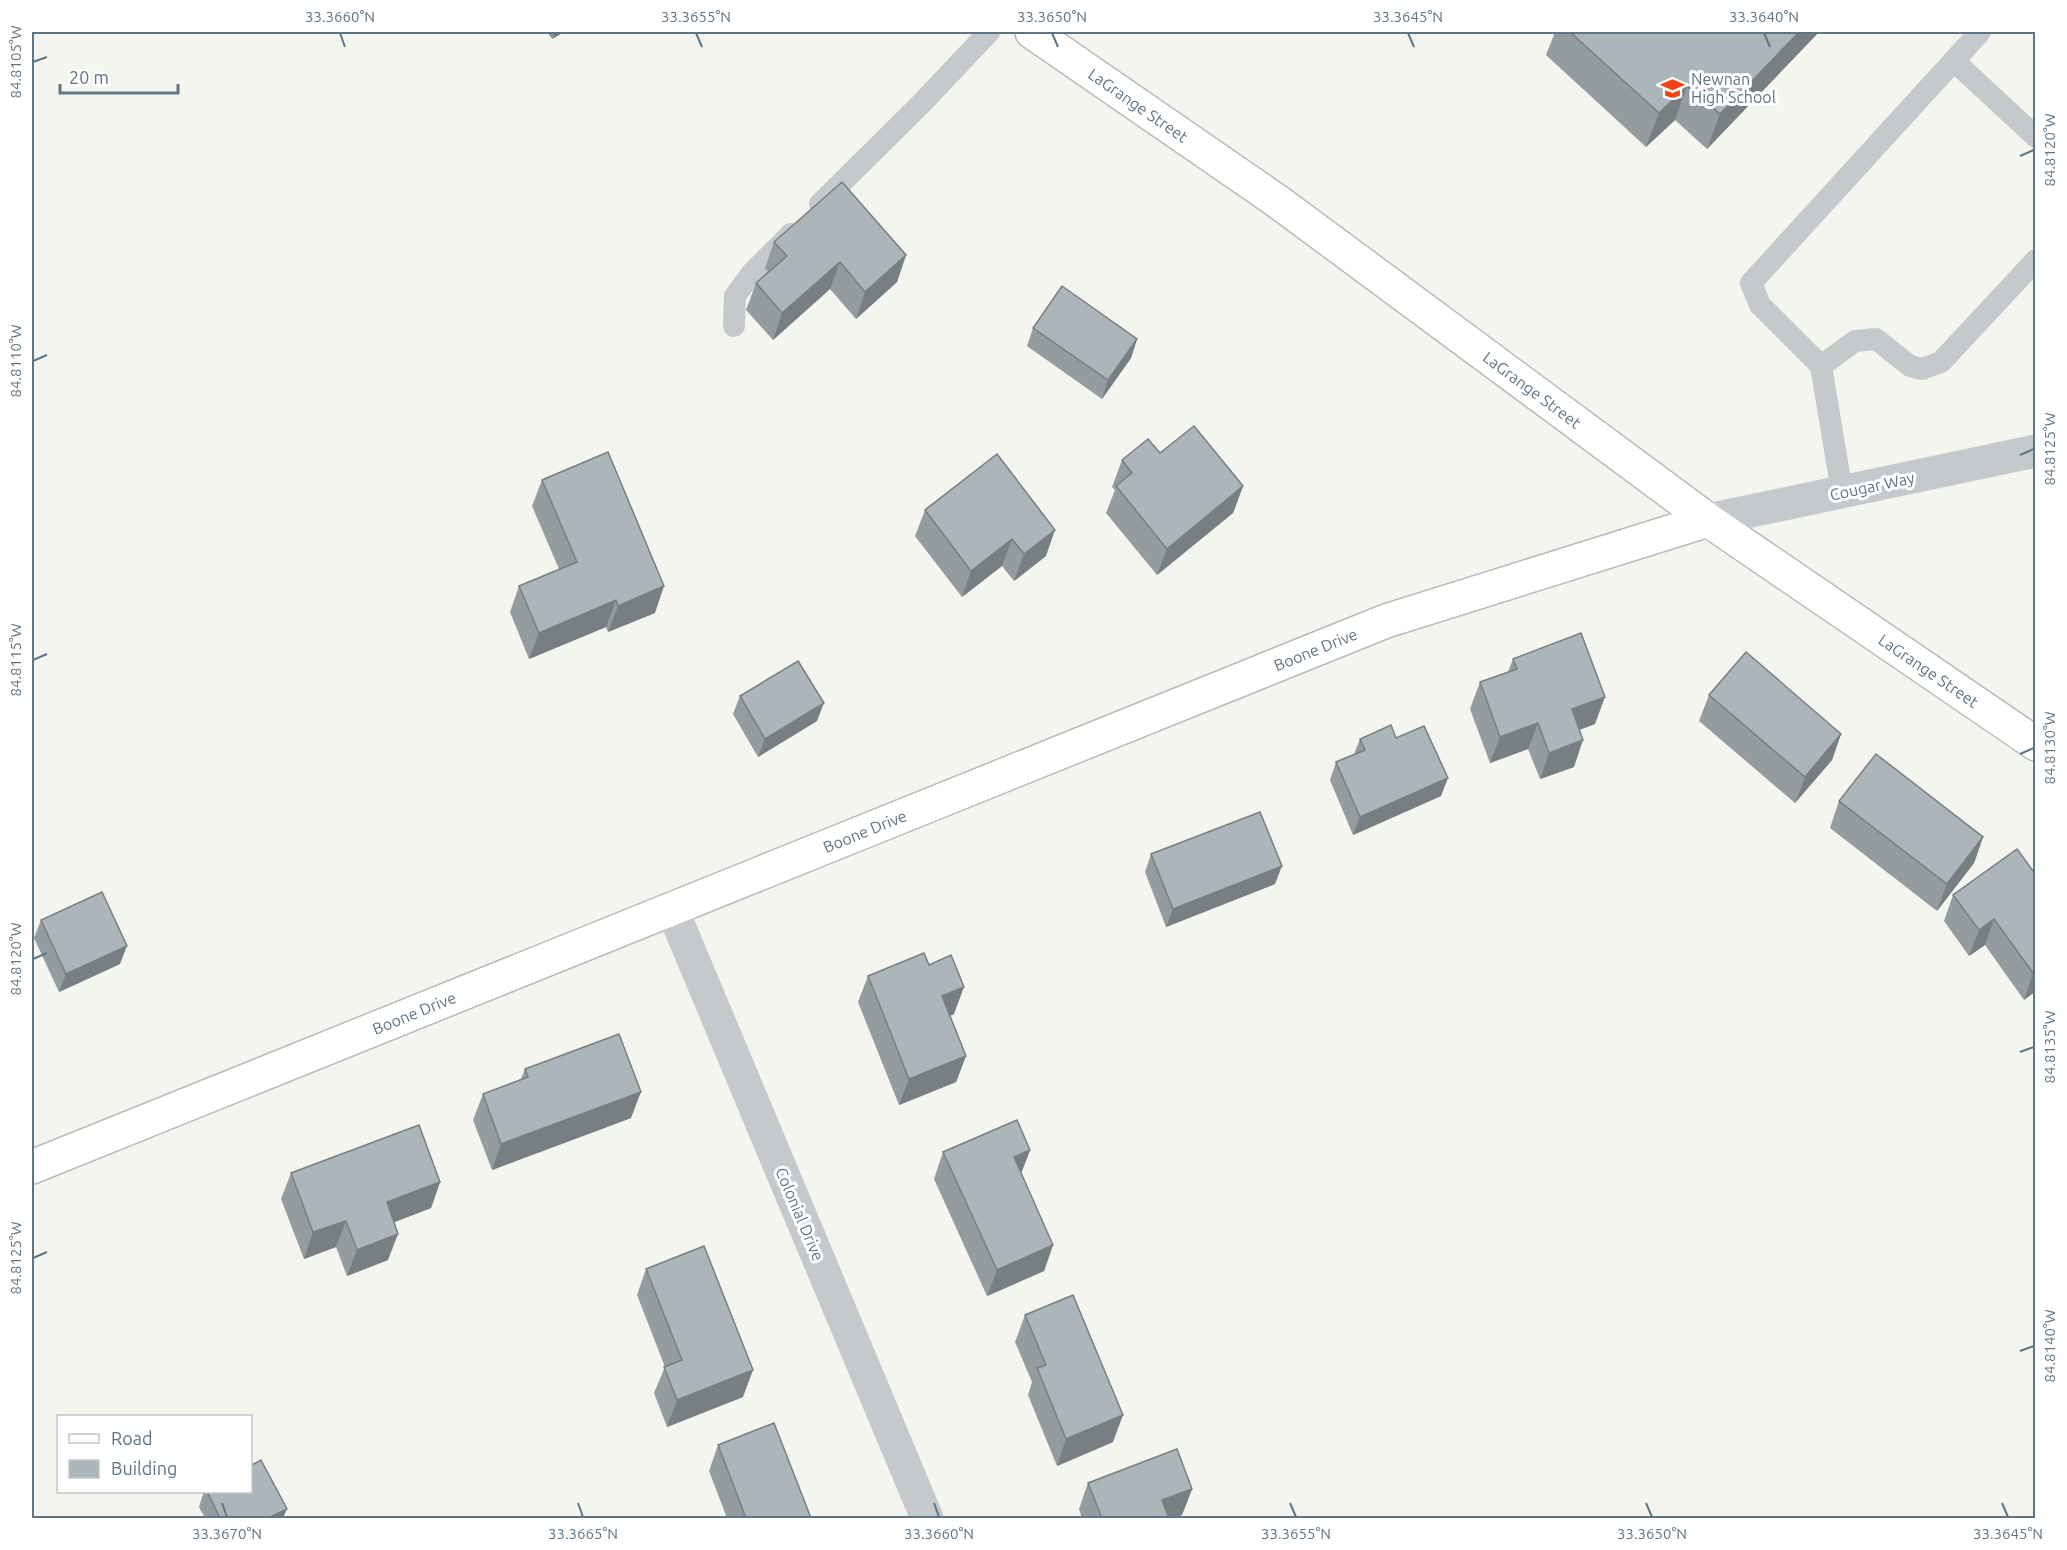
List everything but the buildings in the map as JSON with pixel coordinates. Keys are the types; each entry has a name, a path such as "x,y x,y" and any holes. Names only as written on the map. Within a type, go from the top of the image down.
{"street":[{"name":"LaGrange Street","path":"1032,32 1277,201 1708,520 2036,744"},
{"name":"Cougar Way","path":"1708,520 2036,452"},
{"name":"Boone Drive","path":"32,1167 1386,621 1708,520"},
{"name":"Colonial Drive","path":"672,909 927,1518"}],"lane":[{"path":"734,327 735,296 752,273 920,105 989,32"},
{"path":"1842,492 1821,366 1760,305 1751,283 1980,32"},
{"path":"1954,61 2033,134"},
{"path":"1821,366 1855,341 1876,339 1911,366 1922,369 1941,362 2036,260"}],"place":[{"name":"Newnan High School","path":"1673,88"}]}
